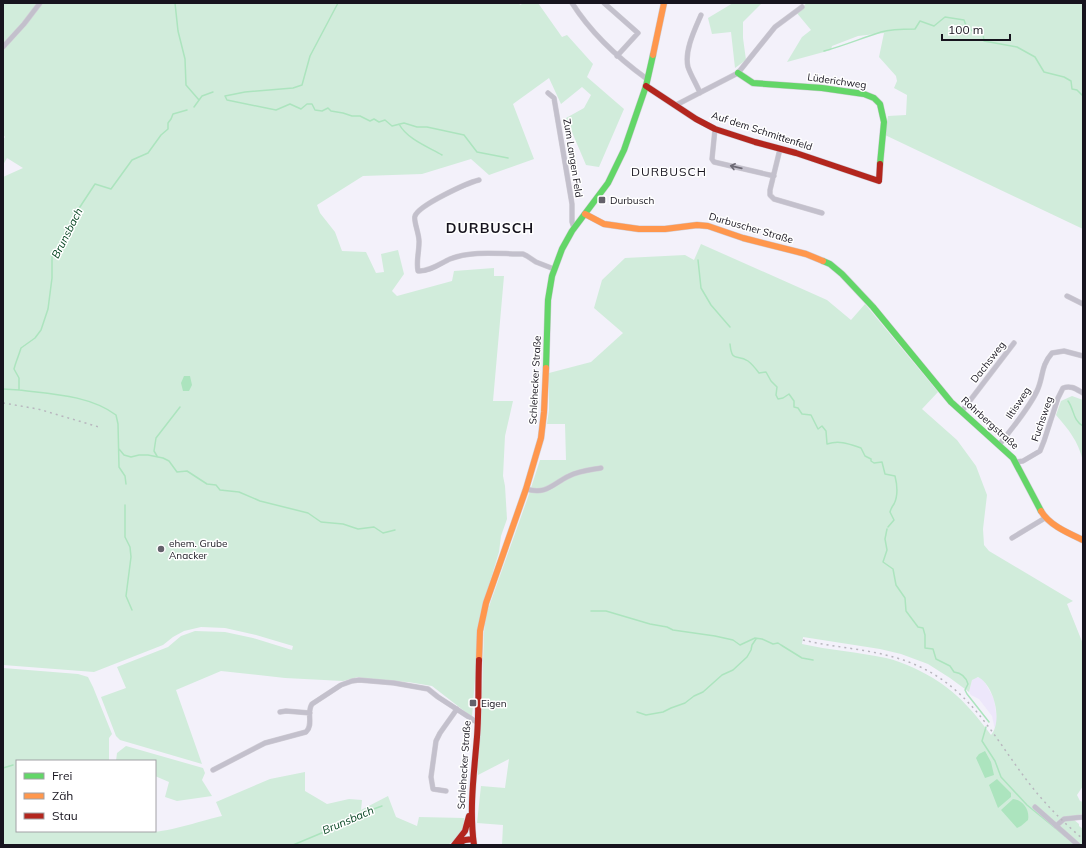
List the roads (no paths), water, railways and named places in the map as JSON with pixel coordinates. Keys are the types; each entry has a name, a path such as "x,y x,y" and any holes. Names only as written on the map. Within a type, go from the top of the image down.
{"street":[{"path":"3,47 24,24 40,3"},
{"path":"572,3 588,26 629,66 647,79"},
{"path":"604,3 638,33 618,56"},
{"name":"Schlehecker Straße","path":"473,842 470,813 478,723 482,615 526,489 538,449 543,424 548,300 554,269 562,249 574,228 608,183 624,150 646,86 664,3"},
{"path":"676,106 738,72 775,27 802,7"},
{"path":"700,93 688,68 687,60 692,34 702,15"},
{"name":"Lüderichweg","path":"738,72 753,83 822,88 864,94 874,98 880,104 884,122 879,181"},
{"name":"Auf dem Schmittenfeld","path":"646,86 696,119 715,129 796,153 879,181"},
{"name":"Zum Langen Feld","path":"548,93 554,98 571,196 572,222 574,228"},
{"path":"715,129 712,160 714,162 774,176"},
{"path":"780,149 770,195 774,199 822,214"},
{"path":"479,180 462,186 426,205 416,215 415,220 420,239 418,271 425,270 458,256 478,254 523,254 536,262 554,269"},
{"name":"Durbuscher Straße","path":"585,214 604,224 639,229 665,229 703,225 743,238 806,254 822,260 834,267 870,305 939,388"},
{"path":"1067,296 1083,304"},
{"name":"Dachsweg","path":"962,411 1014,343"},
{"name":"Iltisweg","path":"999,445 1028,407 1038,390 1044,363 1052,353 1064,351 1083,356"},
{"name":"Fuchsweg","path":"1016,462 1023,461 1040,451 1058,398 1063,388 1067,386 1074,387 1083,393"},
{"name":"Rohrbergstraße","path":"939,388 951,402 1013,458 1046,518 1066,532 1083,540"},
{"path":"526,489 542,491 570,475 586,470 600,468"},
{"path":"1012,538 1046,518"},
{"path":"213,770 265,743 306,732 310,725 310,706 312,704 340,686 359,680 428,688 438,697 478,723"},
{"path":"446,791 433,789 431,777 438,737 457,709"},
{"path":"280,712 310,713"},
{"path":"1035,807 1078,845"},
{"path":"455,845 465,831 470,813"},
{"path":"1056,826 1064,818 1083,817"},
{"path":"455,845 465,840 473,842"}],"waterway":[{"path":"175,3 178,31 185,59 186,85 199,100"},
{"path":"338,3 310,56 302,85 293,88 245,92 225,96 227,100 276,110 290,104 301,109 307,104 312,104 315,110 322,111 328,108 331,111 352,116 360,116 370,121 374,119 379,122 385,120 392,126 404,123 417,127 427,127 464,135 477,152 508,158"},
{"path":"824,51 885,31 915,29 920,21 934,26 945,17 964,20 969,29 983,33 984,41 1017,47 1035,57 1044,72 1064,77 1071,81 1072,89 1077,90 1083,96"},
{"name":"Brunsbach","path":"194,107 202,96 213,92"},
{"name":"Brunsbach","path":"3,389 19,390 19,378 14,369 21,348 35,338 41,330 48,309 52,278 52,257 74,216 95,184 111,189 132,160 148,153 161,135 168,129 168,123 173,114 187,110"},
{"path":"399,124 412,138 442,155"},
{"path":"698,260 701,288 711,305 730,327"},
{"path":"730,344 732,354 734,356 748,361 759,373 766,372 771,381 777,387 776,395 778,399 789,394 794,401 794,407 798,408 802,414 811,415 818,429 822,426 826,431 827,444 840,442 861,448 865,456 871,459 871,461 874,463 882,462 885,474 895,476 897,494 890,512 894,520 888,527"},
{"path":"19,390 57,394 82,399 105,408 116,415 118,424 119,467 125,476 126,484"},
{"path":"1068,401 1075,418 1083,426"},
{"path":"157,456 154,451 156,438 180,407"},
{"path":"119,449 124,455 131,457 148,455 163,458 169,461 177,472 187,471 207,484 216,485 220,490 239,492 260,501 308,513 321,522 343,524 358,529 374,527 383,533 395,530"},
{"path":"125,505 125,537 130,547 131,557 126,596 132,610"},
{"path":"887,529 885,539 887,550 883,562 893,569"},
{"path":"893,569 896,585 905,598 906,611 918,627 923,628 925,635 925,648 933,649 936,659 950,666 954,672 965,677 968,684 965,690 967,694 989,722"},
{"path":"591,611 606,611 650,624 667,627 673,630 733,640 740,645 755,638 762,639 773,644 778,643 802,658 813,660"},
{"path":"637,712 646,715 663,712 685,703 694,696 703,692 722,675 733,670 747,657 756,639"},
{"path":"986,727 982,741 995,761 1001,777 1027,805 1065,836"},
{"path":"3,768 13,765"},
{"name":"Brunsbach","path":"293,845 324,832 351,817 382,806"}],"railway":[{"path":"3,403 38,409 99,427"},
{"path":"803,640 874,652 916,665 936,675 968,702 982,718 1038,794 1056,814 1083,839"}],"place":[{"name":"Durbusch","path":"602,200"},
{"name":"ehem. Grube Anacker","path":"161,549"},
{"name":"Eigen","path":"473,703"}],"district":[{"name":"DURBUSCH","path":"669,171"},
{"name":"DURBUSCH","path":"490,228"}]}
